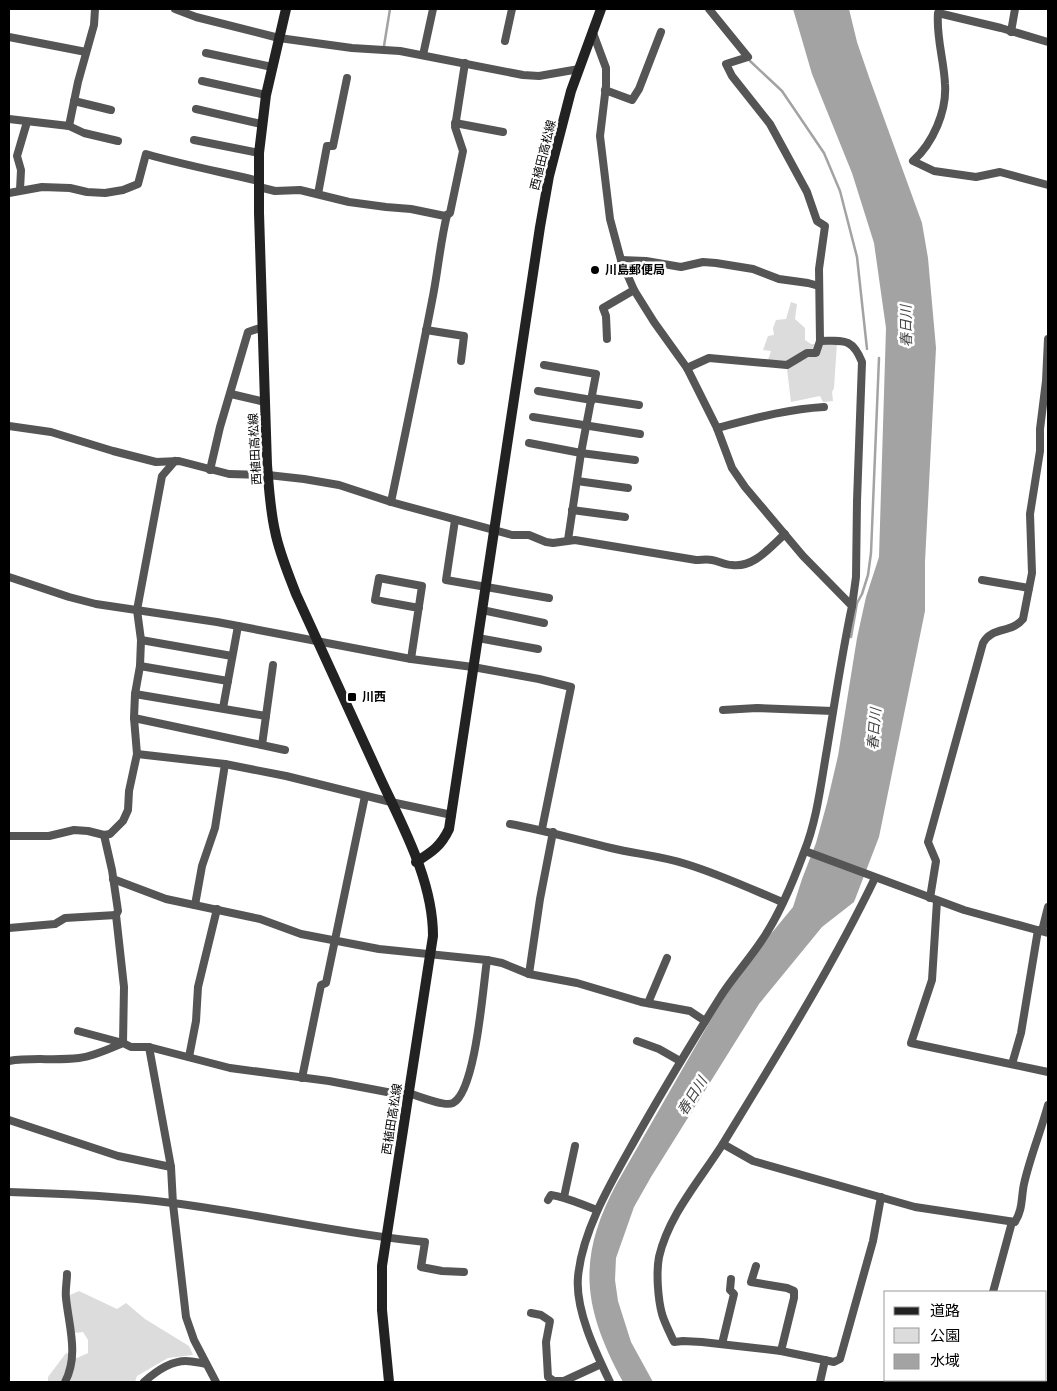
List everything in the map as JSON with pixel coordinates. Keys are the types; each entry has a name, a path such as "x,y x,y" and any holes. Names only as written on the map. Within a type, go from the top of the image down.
{"main road":[{"name":"西植田高松線","path":"286,9 266,95 259,153 268,475 275,532 282,560 296,594 391,802 426,884 431,902 433,936 386,1238 382,1310 390,1382"},
{"name":"西植田高松線","path":"416,862 435,850 449,829 540,227 550,176 579,69 601,9"}],"street":[{"path":"69,126 94,25 95,9"},
{"path":"175,9 196,17 279,38 352,48 400,50 523,75 539,76 579,69"},
{"path":"423,55 432,9"},
{"path":"504,41 512,9"},
{"path":"687,368 709,358 788,365 808,353 816,353 820,341 819,269 825,226 818,222 807,192 770,124 732,76 726,64 748,57 709,9"},
{"path":"1010,32 1015,9"},
{"path":"1048,42 938,13 937,26 945,85 944,100 933,135 924,150 913,161 934,171 976,177 1000,172 1048,185"},
{"path":"593,32 606,68 600,136 610,219 621,260 634,290 687,368 717,428 732,468 744,487 803,556 852,606"},
{"path":"605,90 632,100 639,89 661,32"},
{"path":"9,37 86,52"},
{"path":"206,53 272,67"},
{"path":"9,192 42,187 70,188 87,192 105,193 123,190 138,184 146,154 186,165 202,167 275,190 300,190 349,202 386,208 411,209 445,216 450,213 463,151 455,123 465,63"},
{"path":"318,194 327,146 333,146 347,78"},
{"path":"202,81 266,95"},
{"path":"74,101 112,110"},
{"path":"196,110 261,124"},
{"path":"9,119 69,126 84,133 118,141"},
{"path":"20,190 21,170 17,156 28,122"},
{"path":"455,123 503,132"},
{"path":"194,140 259,153"},
{"path":"390,502 439,267 447,214"},
{"path":"621,260 646,261 681,267 703,262 716,263 753,269 779,279 819,286"},
{"path":"607,340 606,316 603,308 634,290"},
{"path":"210,470 220,427 248,332 263,327"},
{"path":"426,330 464,336 461,361"},
{"path":"1048,339 1046,381 1040,429 1040,452 1030,514 1032,560 1029,588 1022,620 1018,625 1012,629 993,633 983,643 928,842 936,861 932,980 911,1043 1048,1072"},
{"path":"610,1382 585,1323 578,1288 581,1259 597,1210 609,1185 680,1061 722,996 763,939 807,851 819,796 856,577 862,362 857,350 845,341 820,341"},
{"path":"544,365 596,374 581,452 568,540"},
{"path":"538,391 639,405"},
{"path":"231,394 265,402"},
{"path":"717,428 770,414 803,408 824,407"},
{"path":"533,417 640,434"},
{"path":"9,426 51,432 113,452 156,462 175,462 229,474 268,475 339,485 454,520 512,535 532,536 553,543 568,540 696,560 711,559 739,566 757,559 785,534"},
{"path":"528,443 636,460"},
{"path":"156,462 162,476"},
{"path":"9,836 49,836 74,830 104,835 110,834 123,821 128,810 129,791 137,754 134,718 141,640 137,610 162,476 175,462"},
{"path":"577,481 628,488"},
{"path":"572,510 625,517"},
{"path":"454,520 446,580 549,598"},
{"path":"9,577 68,597 96,604 238,626 318,642 539,678 571,686 542,829"},
{"path":"411,658 419,608 422,586 379,578 375,600 419,608"},
{"path":"982,580 1029,588"},
{"path":"482,610 544,623"},
{"path":"223,708 238,626"},
{"path":"478,638 538,649"},
{"path":"141,640 232,656"},
{"path":"140,666 228,681"},
{"path":"262,745 274,666"},
{"path":"135,694 266,716"},
{"path":"723,710 757,708 833,711"},
{"path":"134,718 286,750"},
{"path":"137,754 225,764 286,776 452,815"},
{"path":"195,905 202,866 215,828 225,764"},
{"path":"302,1078 321,985 326,982 336,940 366,796"},
{"path":"510,824 542,829 613,848 685,863 729,879 782,902"},
{"path":"529,974 540,898 553,832"},
{"path":"104,835 118,911 116,915 124,987 123,1043"},
{"path":"807,851 964,910 1043,931"},
{"path":"873,877 834,960 668,1230 659,1258 658,1288 662,1314 674,1342 722,1344 781,1351 834,1362 840,1359 872,1241 881,1197"},
{"path":"113,879 166,898 260,919 301,934 336,940 359,947 502,963 529,974 577,983 648,1003 690,1011 705,1021"},
{"path":"1012,1064 1021,1033 1048,907"},
{"path":"189,1057 196,1021 198,987 217,909"},
{"path":"9,928 55,924 66,918 116,915"},
{"path":"648,1003 667,958"},
{"path":"78,1032 123,1043 131,1047 149,1047 230,1068 329,1081 408,1094 445,1104 452,1104 458,1099 469,1073 481,1012 487,960"},
{"path":"637,1041 680,1061"},
{"path":"9,1061 79,1058 123,1043"},
{"path":"149,1047 171,1167 173,1204 186,1317 194,1340 216,1382"},
{"path":"722,1144 753,1161 915,1207 1015,1222 1020,1214 1024,1186 1048,1105"},
{"path":"9,1120 118,1156 171,1167"},
{"path":"564,1197 575,1146"},
{"path":"9,1192 120,1198 200,1206 386,1238 425,1242 421,1267 442,1271 464,1272"},
{"path":"548,1200 551,1196 564,1197 597,1210"},
{"path":"993,1291 1012,1222"},
{"path":"756,1266 751,1282 787,1288 794,1291 781,1351"},
{"path":"65,1382 71,1366 73,1352 65,1296 67,1274"},
{"path":"722,1344 734,1294 730,1290 731,1280"},
{"path":"531,1313 541,1315 550,1321 546,1342 548,1378 554,1381 564,1381 601,1364"},
{"path":"820,1382 825,1360"},
{"path":"144,1382 152,1374 179,1362 187,1361 206,1364"}],"green space":[{"path":"791,302 797,304 795,319 805,328 805,340 811,344 837,343 834,388 832,392 833,401 823,402 820,396 791,402 786,361 768,360 771,351 763,350 768,336 774,335 773,328 776,320 786,319"},
{"path":"79,1291 117,1309 126,1303 145,1319 189,1346 193,1355 168,1358 137,1376 135,1382 48,1382 48,1377 66,1353 77,1358 88,1353 88,1340 83,1332 74,1333 68,1296"}],"water":[{"name":"春日川","path":"793,9 849,9 857,42 922,223 928,258 936,348 925,562 925,611 879,837 854,902 822,927 759,1004 634,1207 616,1258 615,1280 618,1301 631,1342 653,1382 623,1382 599,1330 593,1307 590,1260 595,1236 604,1210 617,1183 721,1002 761,946 793,907 816,843 827,803 838,756 857,638 866,597 879,557 886,328 874,243 852,173 812,74"}],"waterway":[{"path":"384,46 390,9"},
{"path":"750,61 782,91 824,153 840,191 857,257 867,349"},
{"path":"851,637 857,603 868,575 871,553 879,358"}],"place":[{"name":"川島郵便局","path":"595,270"},
{"name":"川西","path":"352,697"}]}
